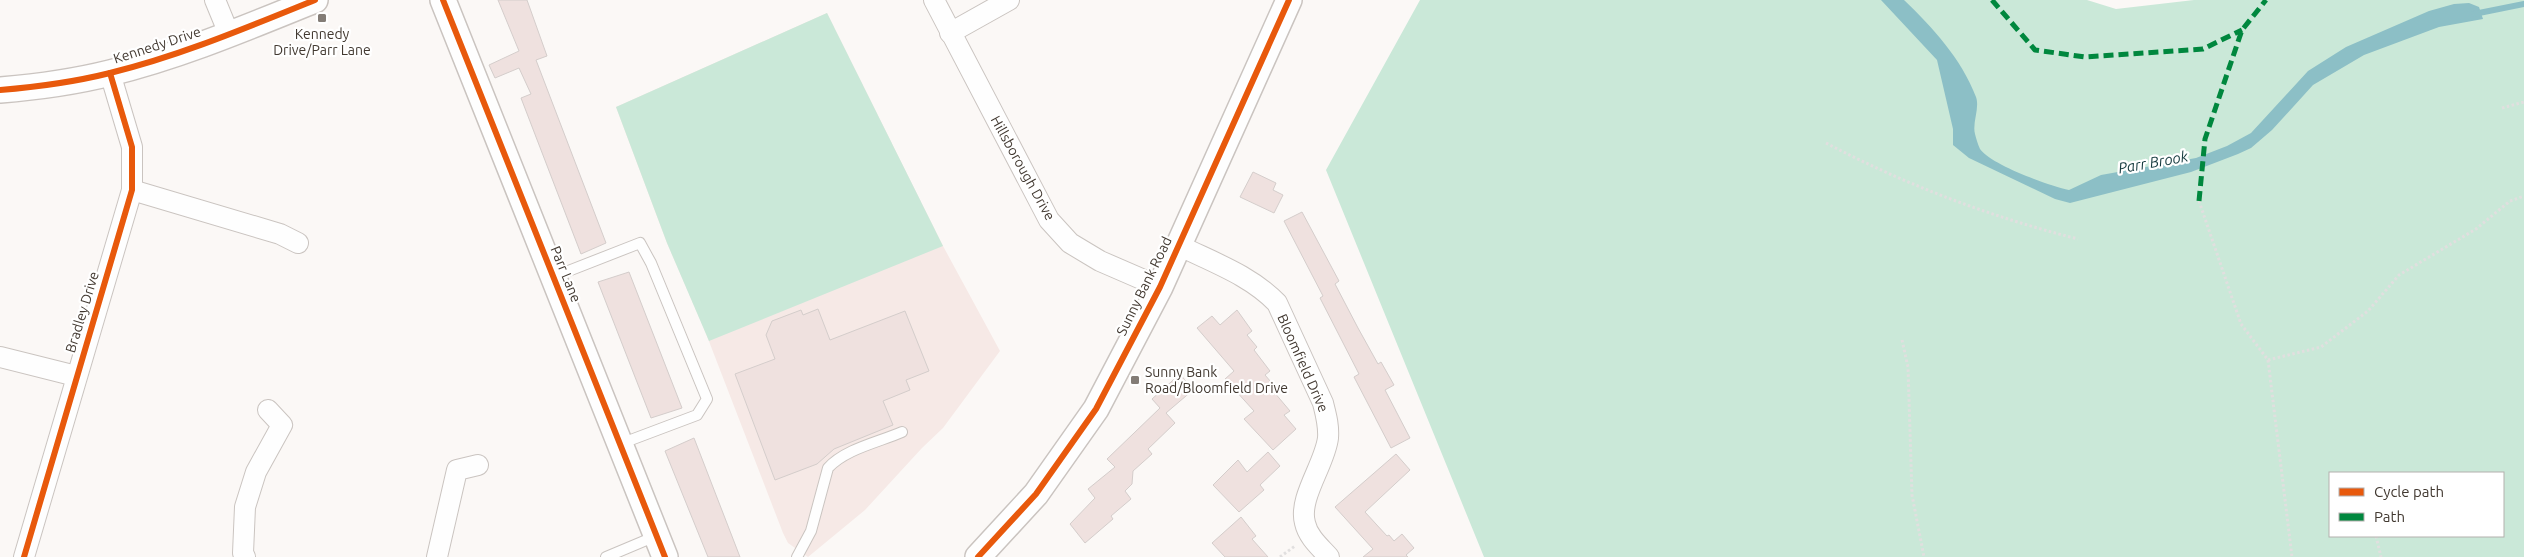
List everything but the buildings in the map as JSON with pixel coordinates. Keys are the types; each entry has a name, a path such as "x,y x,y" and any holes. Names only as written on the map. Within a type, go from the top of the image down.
{"street":[{"path":"215,0 229,34"},
{"name":"Kennedy Drive","path":"0,90 68,82 110,73 229,34 315,0"},
{"name":"Parr Lane","path":"444,0 661,547"},
{"name":"Hillsborough Drive","path":"934,0 1049,220 1070,243 1078,248 1100,261 1160,288"},
{"path":"950,33 1009,0"},
{"name":"Sunny Bank Road","path":"978,557 1036,494 1096,409 1160,288 1289,0"},
{"name":"Bradley Drive","path":"24,557 132,190 132,147 110,73"},
{"path":"132,190 282,226 298,243"},
{"name":"Bloomfield Drive","path":"1178,245 1246,278 1266,291 1276,303 1323,403 1328,420 1328,438 1303,513 1309,534 1329,557"},
{"path":"0,357 76,376"},
{"path":"245,557 243,553 245,507 256,472 282,425 268,410"},
{"path":"437,557 456,470 478,465"}],"lane":[{"path":"553,277 640,243 651,263 706,399 697,415 620,444"},
{"path":"797,557 811,530 828,468 834,461 844,456 902,432"},
{"path":"606,557 661,547"}],"path":[{"path":"2502,108 2524,102"},
{"path":"1826,143 1898,179 2025,225 2078,238"},
{"path":"2268,360 2321,347 2368,311 2400,275 2442,247 2476,229 2510,201 2524,196"},
{"path":"2199,201 2241,324 2268,360 2292,557"},
{"path":"1902,340 1908,367 1912,495 1924,557"},
{"path":"2376,537 2382,557"}],"shaded area":[{"path":"827,13 943,246 1000,351 943,428 865,510 808,557 788,543 783,533 705,331 667,243 616,107"}],"green space":[{"path":"1420,0 2087,0 2116,9 2194,0 2524,0 2524,557 1484,557 1326,170"},
{"path":"827,13 943,246 709,341 667,243 616,107"}],"water":[{"path":"1881,0 1904,0 1936,33 1962,69 1977,101 1974,130 1980,149 1996,162 2008,168 2069,190 2101,175 2196,158 2227,146 2251,133 2308,71 2346,47 2429,11 2454,4 2469,3 2479,7 2483,19 2439,27 2364,55 2313,85 2272,130 2251,148 2238,154 2191,172 2070,203 2055,199 1969,158 1953,145 1953,129 1937,60"}],"waterway":[{"name":"Parr Brook","path":"2474,14 2524,4"}],"marked path":[{"path":"1992,0 2035,50 2085,57 2203,49 2242,30"},
{"path":"2199,201 2205,139 2242,30 2266,0"}],"cycle path":[{"path":"0,90 69,82 136,66 214,40 315,0"},
{"path":"443,0 665,557"},
{"path":"978,557 1036,494 1096,409 1160,287 1289,0"},
{"path":"24,557 132,190 132,147 110,73"}],"place":[{"name":"Kennedy Drive/Parr Lane","path":"322,18"},
{"name":"Sunny Bank Road/Bloomfield Drive","path":"1135,380"}]}
